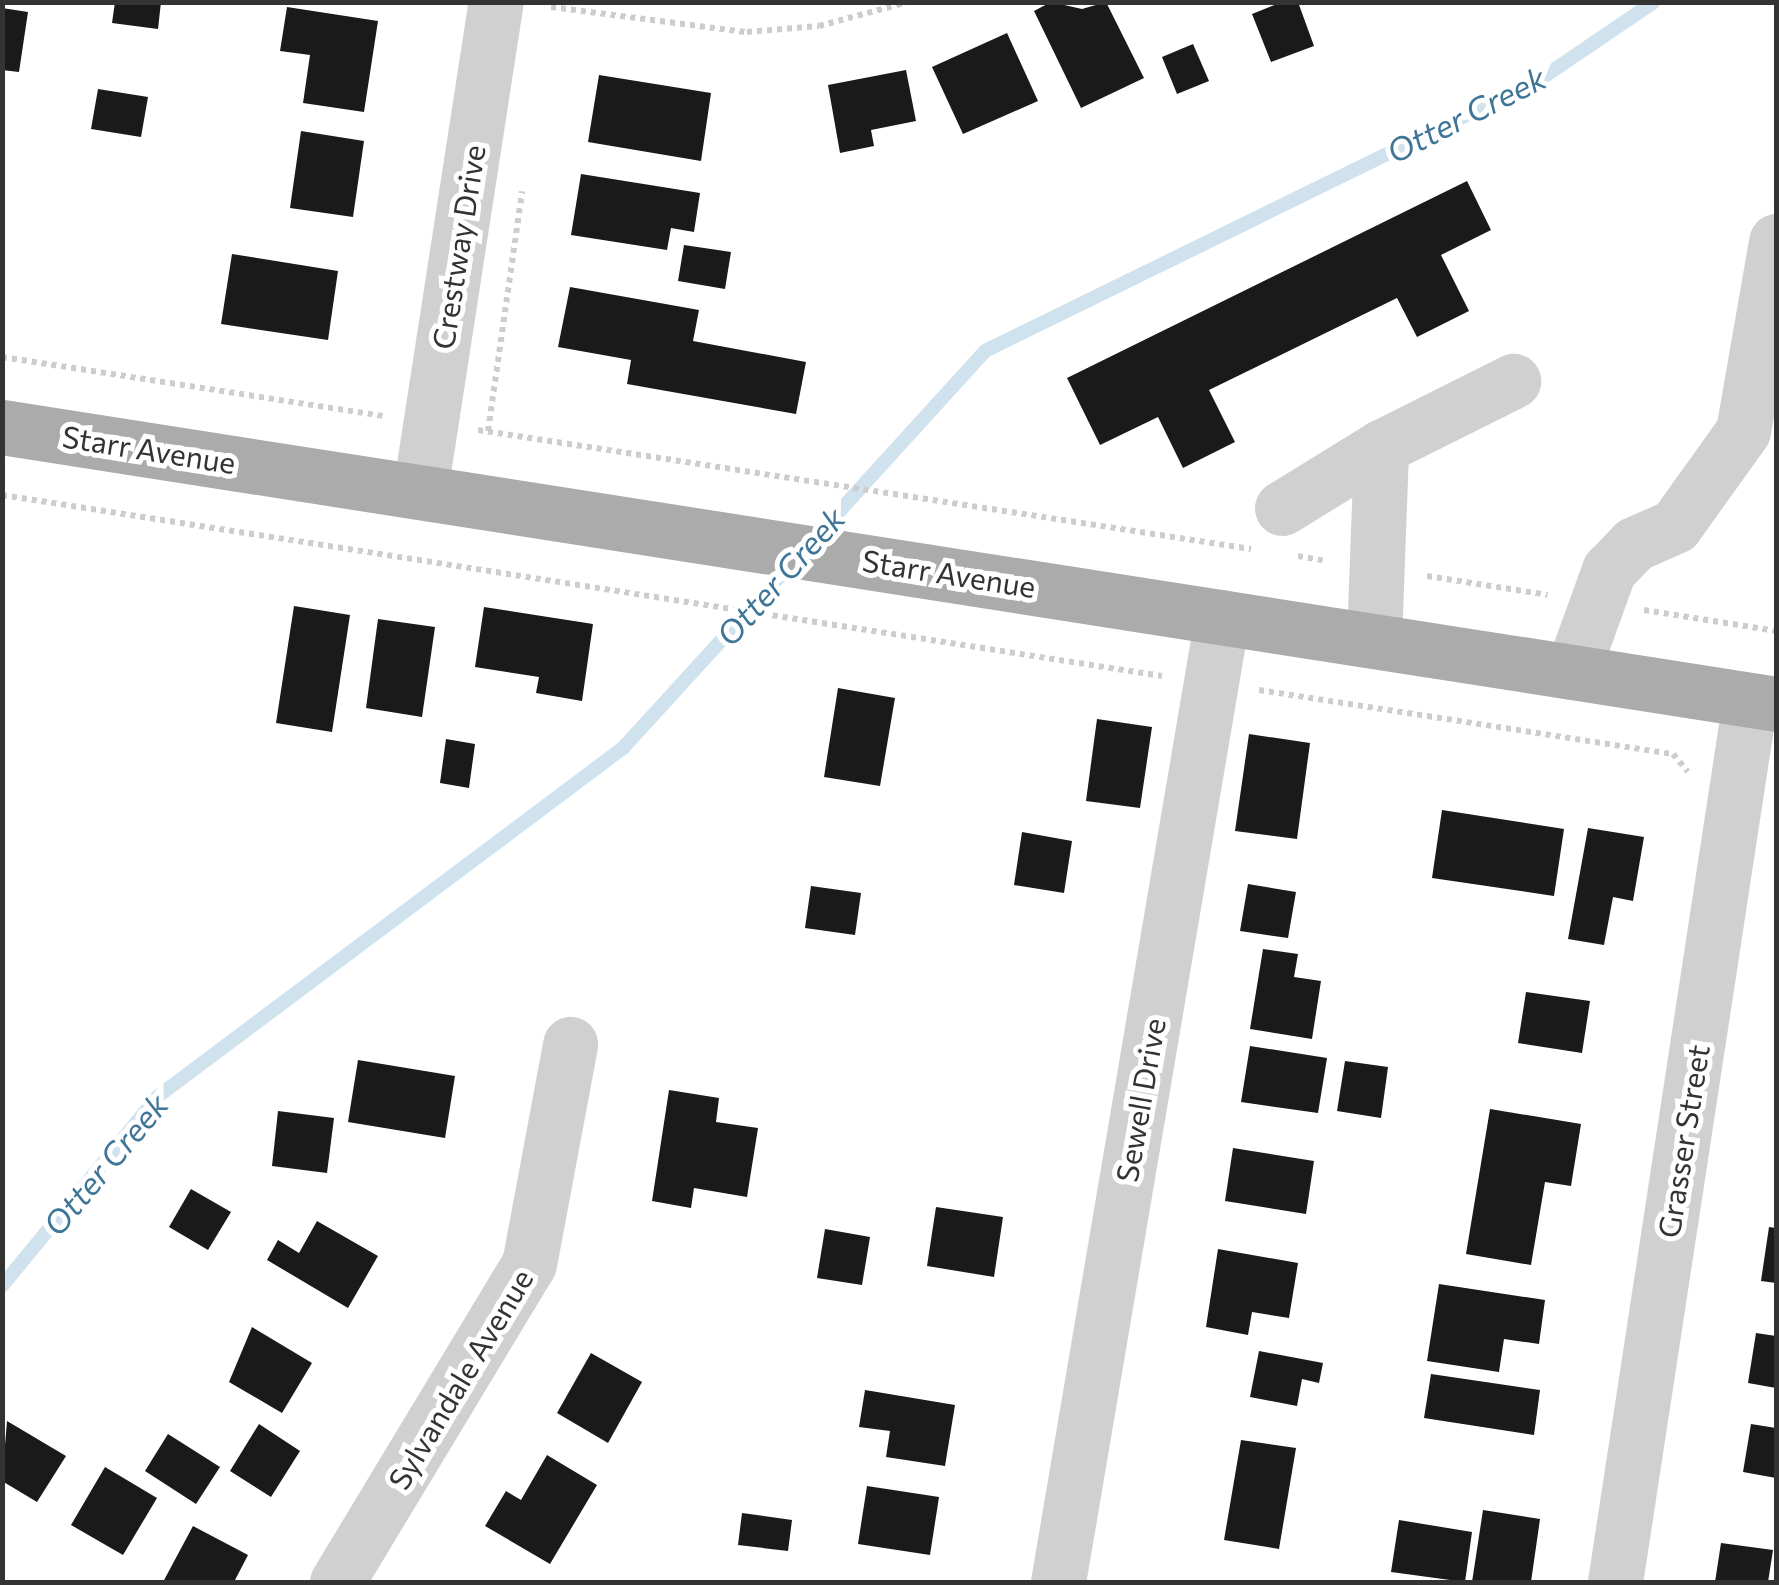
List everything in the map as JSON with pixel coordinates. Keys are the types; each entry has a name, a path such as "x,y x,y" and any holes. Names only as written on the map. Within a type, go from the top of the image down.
{"main road":[{"name":"Starr Avenue","path":"2,427 1764,702"}],"street":[{"name":"Crestway Drive","path":"420,490 496,2"},
{"path":"1572,672 1594,602 1609,570 1634,544 1675,526 1704,492 1743,431 1776,241"},
{"path":"1281,539 1381,447 1513,381"},
{"path":"1374,641 1382,570 1381,447"},
{"name":"Sewell Drive","path":"1058,1582 1222,617"},
{"name":"Grasser Street","path":"1615,1582 1764,702"},
{"name":"Sylvandale Avenue","path":"337,1582 529,1264 570,1044"}],"path":[{"path":"548,25 551,5 746,32 819,26 908,2"},
{"path":"488,431 524,176"},
{"path":"2,356 431,423 1281,539 1382,570 1776,631"},
{"path":"2,496 1673,754 1689,781"}],"building":[{"path":"115,2 161,2 158,29 112,23"},
{"path":"1051,2 1082,9 1106,2 1144,78 1081,108 1034,11"},
{"path":"1282,2 1298,2 1314,46 1271,62 1252,14"},
{"path":"287,7 378,21 364,112 303,103 310,55 280,51"},
{"path":"2,8 28,12 19,72 2,70"},
{"path":"1007,33 1038,101 963,134 932,67"},
{"path":"1193,44 1209,81 1177,94 1162,57"},
{"path":"906,70 916,121 871,130 874,146 840,153 828,85"},
{"path":"599,75 711,93 701,161 588,142"},
{"path":"98,89 148,97 141,137 91,129"},
{"path":"301,131 364,141 353,217 290,208"},
{"path":"581,174 700,193 694,232 671,228 667,250 571,235"},
{"path":"1467,181 1491,230 1441,255 1469,311 1417,337 1397,298 1209,390 1235,442 1183,468 1158,417 1100,445 1067,378"},
{"path":"684,245 731,252 725,289 678,281"},
{"path":"232,254 338,271 328,340 221,324"},
{"path":"570,287 699,310 693,341 806,362 796,414 627,384 631,360 558,347"},
{"path":"294,606 350,615 332,732 276,723"},
{"path":"484,607 593,624 582,701 536,693 539,677 475,667"},
{"path":"378,619 435,627 422,717 366,708"},
{"path":"838,688 895,698 880,786 824,777"},
{"path":"1097,719 1152,727 1140,808 1086,801"},
{"path":"1249,734 1310,743 1297,839 1235,831"},
{"path":"446,739 475,744 469,788 440,783"},
{"path":"1442,810 1564,829 1554,896 1432,878"},
{"path":"1588,828 1644,837 1633,901 1613,897 1604,945 1568,939"},
{"path":"1022,832 1072,841 1064,893 1014,885"},
{"path":"1248,884 1296,892 1288,938 1240,931"},
{"path":"811,886 861,893 855,935 805,928"},
{"path":"1263,949 1298,954 1294,977 1321,981 1312,1039 1250,1029"},
{"path":"1526,992 1590,1001 1582,1053 1518,1043"},
{"path":"1250,1046 1327,1058 1318,1113 1241,1102"},
{"path":"358,1060 455,1076 445,1138 348,1122"},
{"path":"1345,1061 1388,1067 1381,1118 1337,1111"},
{"path":"669,1090 719,1098 716,1122 758,1128 747,1197 694,1188 691,1208 652,1201"},
{"path":"1490,1109 1581,1124 1571,1186 1545,1182 1531,1265 1466,1254"},
{"path":"278,1111 334,1118 327,1173 272,1166"},
{"path":"1233,1148 1314,1161 1306,1214 1225,1201"},
{"path":"191,1189 231,1212 208,1250 169,1227"},
{"path":"936,1207 1003,1217 994,1277 927,1266"},
{"path":"317,1221 378,1256 348,1308 267,1260 278,1240 299,1253"},
{"path":"1769,1227 1776,1228 1776,1283 1761,1281"},
{"path":"825,1229 870,1237 862,1285 817,1278"},
{"path":"1218,1249 1298,1263 1289,1318 1252,1312 1248,1335 1206,1327"},
{"path":"1439,1284 1545,1300 1539,1344 1504,1339 1499,1372 1427,1361"},
{"path":"252,1327 312,1363 282,1413 229,1382"},
{"path":"1756,1333 1776,1336 1776,1388 1748,1383"},
{"path":"1259,1351 1323,1363 1319,1383 1302,1379 1297,1406 1250,1397"},
{"path":"591,1353 642,1382 608,1443 557,1413"},
{"path":"1431,1374 1540,1390 1534,1435 1424,1418"},
{"path":"865,1390 955,1405 945,1466 886,1457 890,1431 859,1427"},
{"path":"7,1421 66,1456 37,1502 2,1481"},
{"path":"259,1424 300,1451 271,1497 230,1471"},
{"path":"1751,1424 1776,1428 1776,1478 1743,1472"},
{"path":"168,1434 220,1467 196,1504 145,1471"},
{"path":"1241,1440 1296,1448 1279,1549 1224,1540"},
{"path":"547,1455 597,1485 550,1564 485,1526 506,1491 521,1500"},
{"path":"105,1467 157,1498 123,1555 71,1525"},
{"path":"867,1486 939,1497 930,1555 858,1544"},
{"path":"1483,1510 1540,1519 1531,1582 1472,1582"},
{"path":"742,1513 792,1520 788,1551 738,1545"},
{"path":"1399,1520 1472,1532 1465,1582 1391,1572"},
{"path":"193,1526 248,1555 234,1582 163,1582"},
{"path":"1721,1543 1773,1550 1768,1582 1715,1582"}],"waterway":[{"name":"Otter Creek","path":"815,538 985,351 1542,78 1654,2"},
{"name":"Otter Creek","path":"2,1286 157,1097 623,748 790,565"}]}
